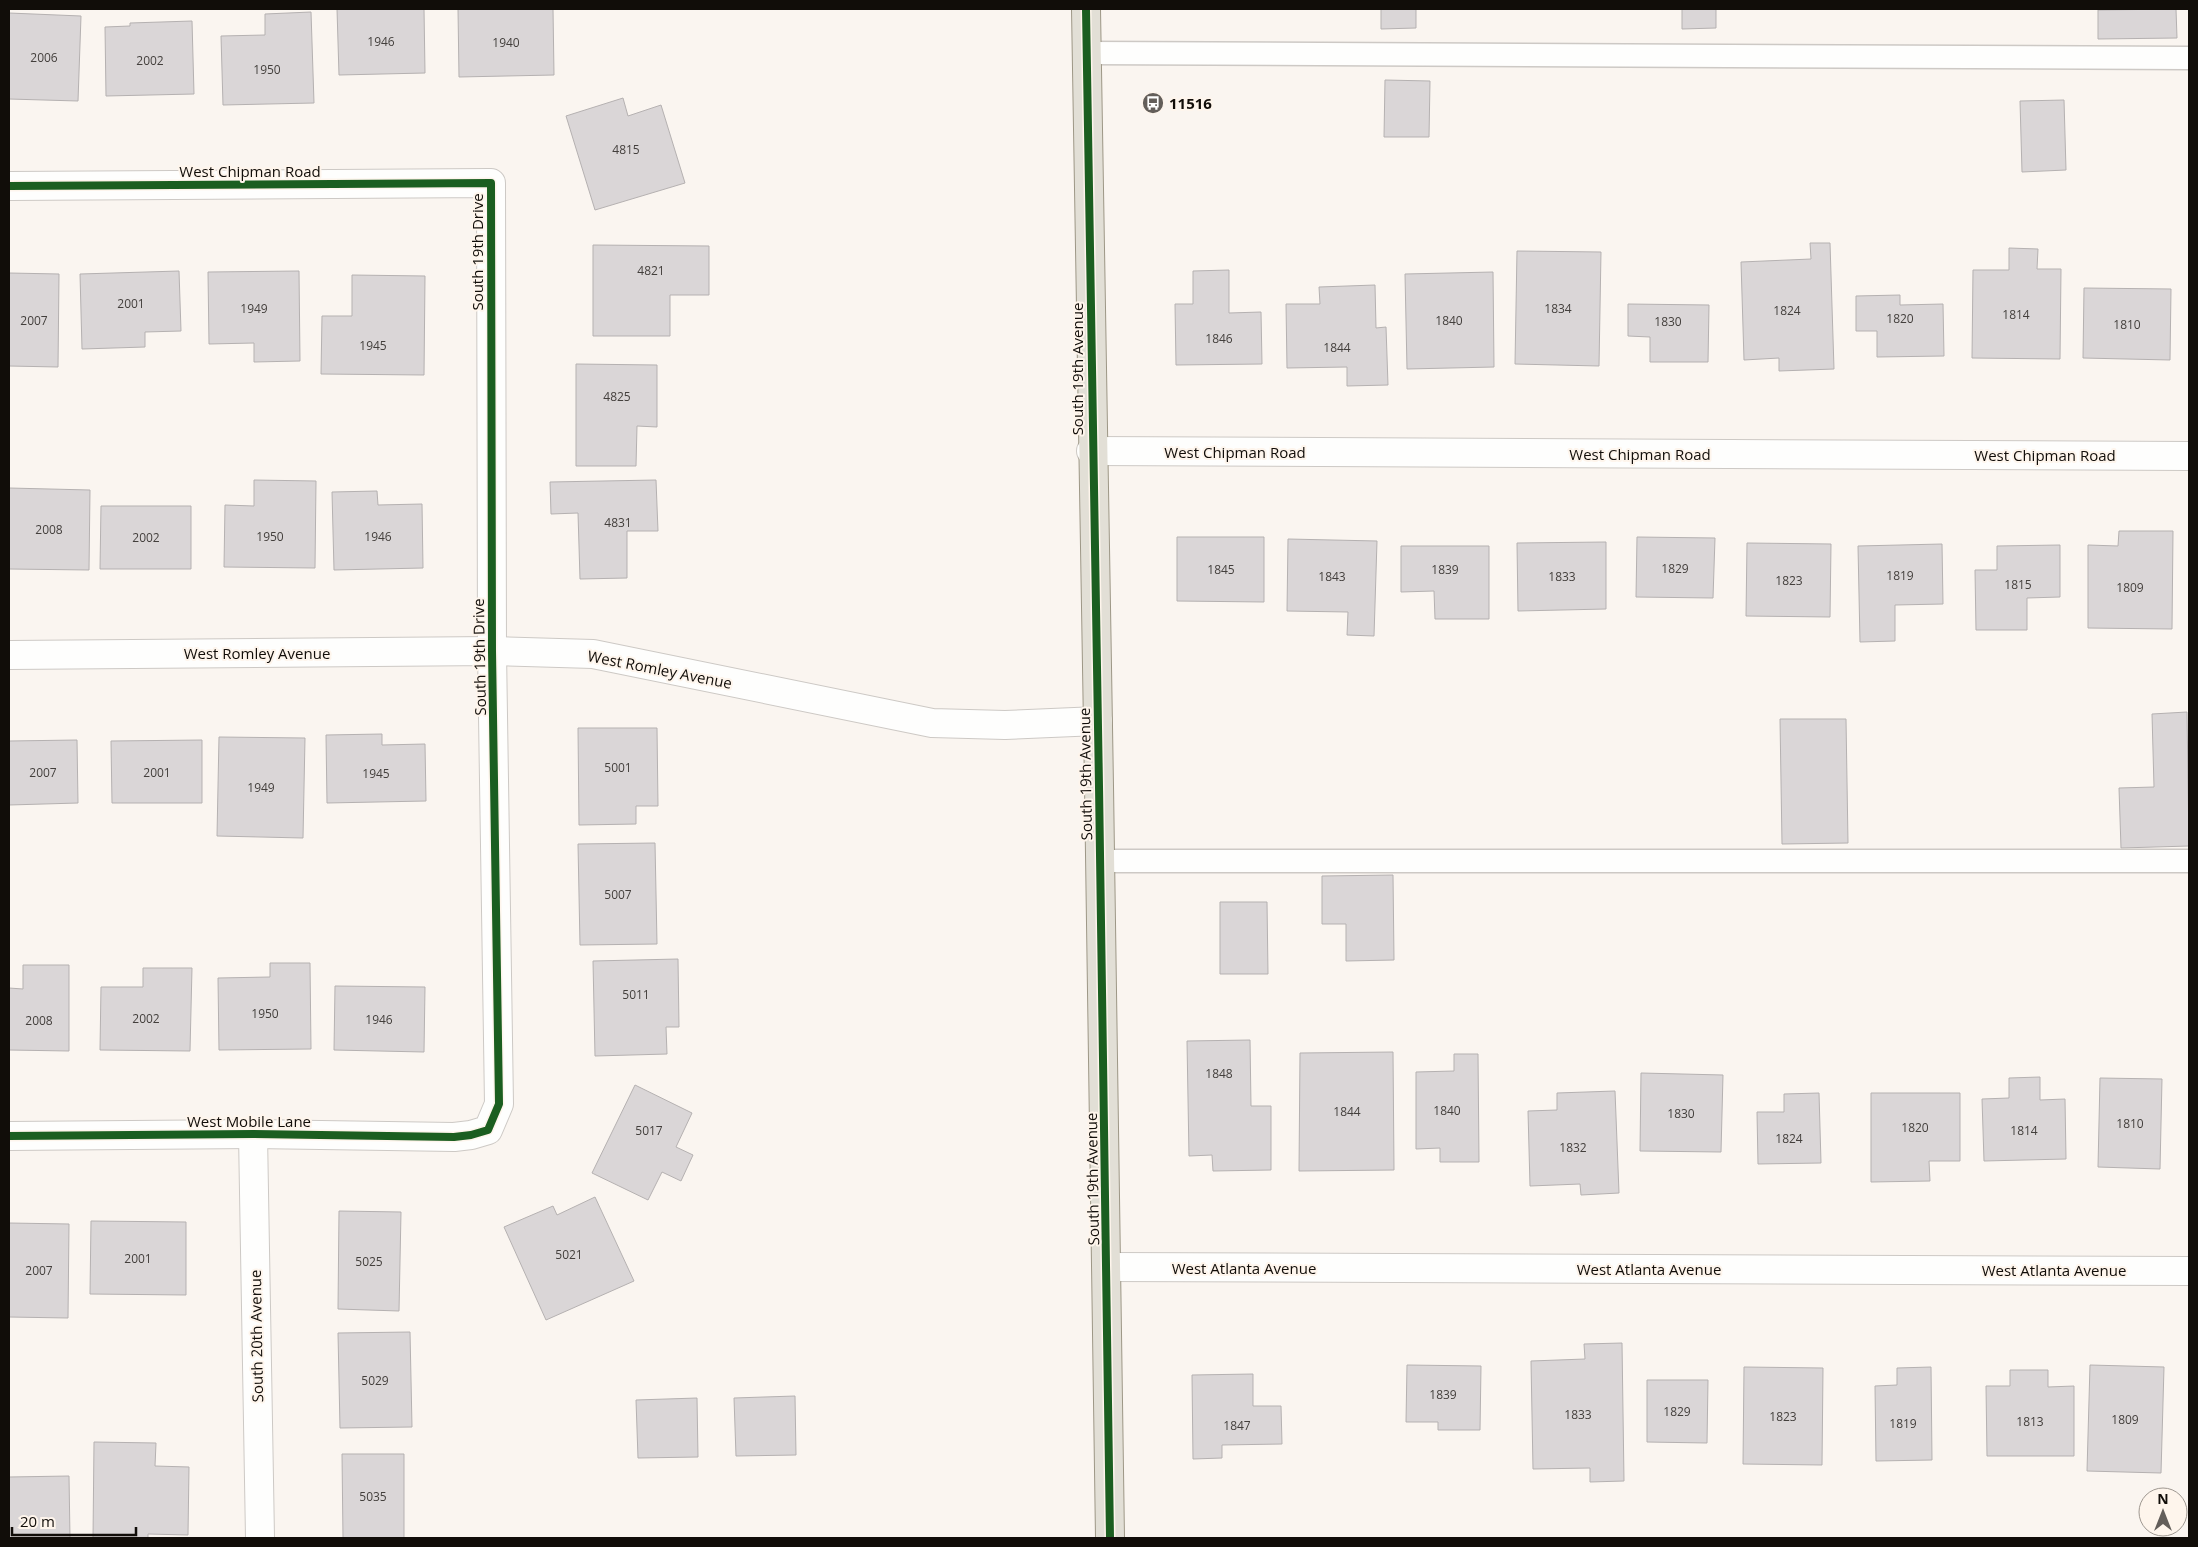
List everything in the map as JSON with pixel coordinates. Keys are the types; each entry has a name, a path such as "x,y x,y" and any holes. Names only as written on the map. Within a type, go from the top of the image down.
{"main road":[{"name":"South 19th Avenue","path":"1086,9 1091,451 1108,1267 1110,1538"}],"street":[{"name":"West Chipman Road","path":"9,186 491,183"},
{"name":"South 19th Drive","path":"488,1130 499,1104 492,651 491,183"},
{"name":"West Chipman Road","path":"1091,451 2189,456"},
{"name":"West Romley Avenue","path":"9,655 492,651 593,654 932,723 1004,726 1098,721"},
{"name":"West Mobile Lane","path":"9,1136 253,1134 454,1137 488,1130"},
{"name":"South 20th Avenue","path":"253,1134 260,1538"},
{"name":"West Atlanta Avenue","path":"1108,1267 2189,1270"}],"lane":[{"path":"1087,53 2189,58"},
{"path":"1100,861 2189,861"}],"building":[{"path":"337,9 424,9 425,73 339,75"},
{"path":"458,9 553,9 554,75 459,77"},
{"path":"1381,9 1416,9 1416,28 1381,29"},
{"path":"1682,9 1716,9 1716,28 1682,29"},
{"path":"2176,9 2177,38 2098,39 2098,10"},
{"path":"311,12 314,103 223,105 221,36 265,35 265,14"},
{"path":"9,13 81,16 78,101 9,99"},
{"path":"192,21 194,94 106,96 105,27 130,26 130,23"},
{"path":"1385,80 1430,81 1429,137 1384,137"},
{"path":"623,98 628,116 661,105 685,183 595,210 566,116"},
{"path":"2064,100 2066,170 2022,172 2020,101"},
{"path":"1810,243 1830,243 1834,369 1779,371 1779,358 1744,360 1741,262 1811,259"},
{"path":"593,245 709,246 709,295 670,295 670,336 593,336"},
{"path":"2009,248 2038,249 2037,269 2061,269 2060,359 1972,358 1973,270 2009,270"},
{"path":"1517,251 1601,252 1599,366 1515,364"},
{"path":"1229,270 1229,313 1261,312 1262,364 1176,365 1175,304 1193,304 1193,271"},
{"path":"179,271 181,331 145,332 145,347 82,349 80,274"},
{"path":"299,271 300,361 254,362 254,343 209,344 208,272"},
{"path":"1493,272 1494,367 1407,369 1405,274"},
{"path":"9,273 59,274 58,367 9,366"},
{"path":"352,275 425,276 424,375 321,374 322,316 352,316"},
{"path":"1375,285 1376,328 1386,327 1388,385 1347,386 1347,367 1287,368 1286,304 1320,304 1319,287"},
{"path":"2084,288 2171,289 2170,360 2083,358"},
{"path":"1900,295 1900,305 1943,304 1944,356 1877,357 1877,331 1856,331 1856,296"},
{"path":"1628,304 1709,305 1708,362 1650,362 1650,337 1628,336"},
{"path":"576,364 657,365 657,427 637,426 636,466 576,466"},
{"path":"254,480 316,481 315,568 224,567 225,505 254,506"},
{"path":"656,480 658,531 627,531 627,578 580,579 578,513 551,514 550,482"},
{"path":"9,488 90,490 89,570 9,569"},
{"path":"377,491 378,505 422,504 423,568 334,570 332,492"},
{"path":"101,506 191,506 191,569 100,569"},
{"path":"2119,531 2173,531 2172,629 2088,628 2088,545 2118,546"},
{"path":"1177,537 1264,537 1264,602 1177,601"},
{"path":"1637,537 1715,538 1713,598 1636,597"},
{"path":"1288,539 1377,541 1374,636 1347,635 1348,612 1287,611"},
{"path":"1606,542 1606,609 1518,611 1517,543"},
{"path":"1747,543 1831,544 1830,617 1746,616"},
{"path":"1942,544 1943,604 1895,605 1895,641 1860,642 1858,546"},
{"path":"2060,545 2060,597 2027,598 2027,630 1976,630 1975,570 1997,570 1997,546"},
{"path":"1401,546 1489,546 1489,619 1435,619 1434,591 1401,592"},
{"path":"2187,712 2189,846 2121,848 2119,788 2154,787 2152,714"},
{"path":"1780,719 1846,719 1848,843 1782,844"},
{"path":"578,728 657,728 658,806 636,806 636,824 579,825"},
{"path":"382,734 382,745 425,744 426,801 327,803 326,735"},
{"path":"219,737 305,738 303,838 217,836"},
{"path":"77,740 78,803 9,805 9,741"},
{"path":"202,740 202,803 112,803 111,741"},
{"path":"655,843 657,944 580,945 578,844"},
{"path":"1393,875 1394,960 1346,961 1346,924 1322,924 1322,876"},
{"path":"1220,902 1267,902 1268,974 1220,974"},
{"path":"678,959 679,1027 666,1027 667,1054 595,1056 593,961"},
{"path":"270,963 310,963 311,1049 219,1050 218,978 270,977"},
{"path":"23,965 69,965 69,1051 9,1050 9,988 23,989"},
{"path":"143,968 192,968 190,1051 100,1050 101,987 143,987"},
{"path":"335,986 425,987 424,1052 334,1050"},
{"path":"1250,1040 1251,1106 1271,1106 1271,1170 1213,1171 1212,1155 1189,1156 1187,1041"},
{"path":"1393,1052 1394,1170 1299,1171 1300,1053"},
{"path":"1454,1054 1478,1054 1479,1162 1440,1162 1440,1148 1416,1149 1416,1072 1454,1071"},
{"path":"1641,1073 1723,1075 1721,1152 1640,1151"},
{"path":"2040,1077 2040,1100 2065,1099 2066,1159 1984,1161 1982,1099 2009,1098 2009,1078"},
{"path":"2100,1078 2162,1079 2160,1169 2098,1167"},
{"path":"635,1085 692,1113 676,1147 693,1155 681,1181 662,1172 648,1200 592,1173"},
{"path":"1615,1091 1619,1193 1581,1195 1580,1184 1530,1186 1528,1111 1557,1110 1557,1093"},
{"path":"1819,1093 1821,1163 1758,1164 1757,1112 1784,1112 1784,1094"},
{"path":"1871,1093 1960,1093 1960,1161 1929,1161 1930,1181 1871,1182"},
{"path":"595,1197 634,1281 546,1320 504,1227 553,1206 557,1215"},
{"path":"339,1211 401,1212 399,1311 338,1309"},
{"path":"91,1221 186,1222 186,1295 90,1294"},
{"path":"9,1223 69,1224 68,1318 9,1317"},
{"path":"410,1332 412,1427 340,1428 338,1333"},
{"path":"1622,1343 1624,1481 1590,1482 1590,1468 1533,1469 1531,1361 1585,1359 1584,1344"},
{"path":"1407,1365 1481,1366 1480,1430 1438,1430 1438,1422 1406,1422"},
{"path":"2090,1365 2164,1367 2161,1473 2087,1471"},
{"path":"1744,1367 1823,1368 1822,1465 1743,1464"},
{"path":"1931,1367 1932,1460 1876,1461 1875,1386 1897,1385 1897,1368"},
{"path":"2010,1370 2048,1370 2048,1387 2074,1386 2074,1456 1987,1456 1986,1386 2010,1386"},
{"path":"1253,1374 1253,1406 1281,1406 1282,1444 1222,1445 1222,1458 1193,1459 1192,1375"},
{"path":"1647,1380 1708,1380 1707,1443 1647,1442"},
{"path":"795,1396 796,1455 736,1456 734,1398"},
{"path":"697,1398 698,1457 638,1458 636,1400"},
{"path":"94,1442 156,1443 155,1466 189,1467 188,1535 148,1534 148,1538 93,1538"},
{"path":"342,1454 404,1454 404,1538 343,1538"},
{"path":"69,1476 70,1538 9,1538 9,1477"}],"cycle path":[{"path":"1086,9 1110,1538"},
{"path":"9,186 491,183 492,651 499,1104 488,1130 454,1137 253,1134 9,1136"}],"place":[{"name":"11516","path":"1153,103"}]}
